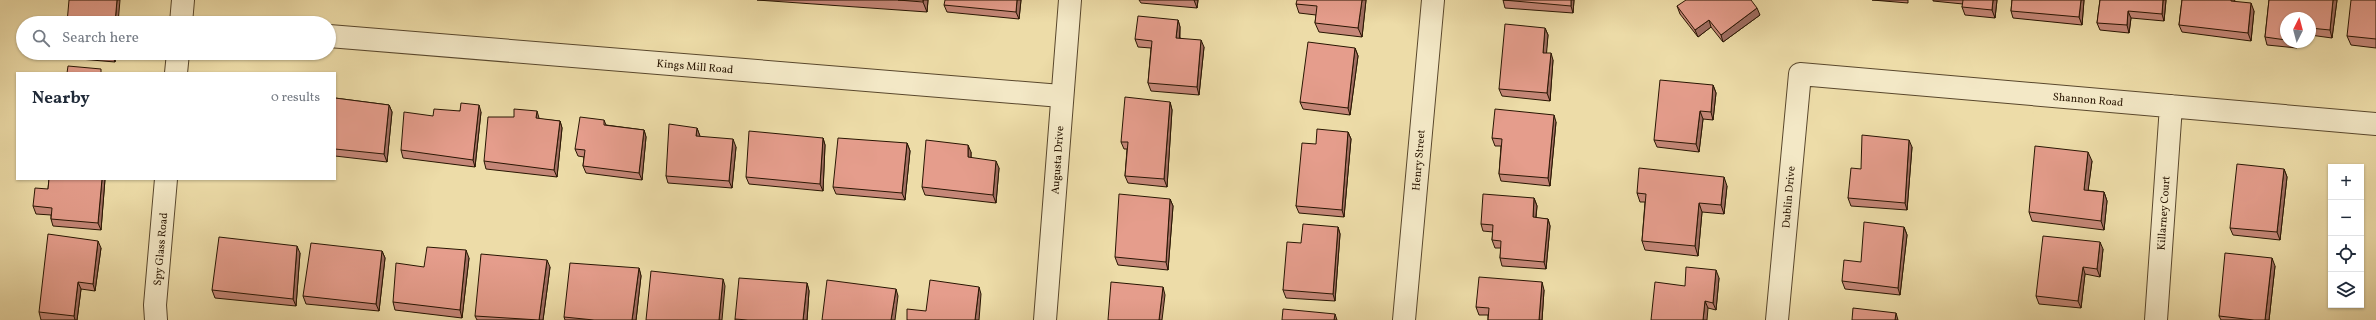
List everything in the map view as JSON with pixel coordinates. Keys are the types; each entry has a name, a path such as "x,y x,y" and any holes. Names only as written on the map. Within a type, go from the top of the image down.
{"street":[{"path":"182,16 183,0"},
{"name":"Augusta Drive","path":"1045,320 1061,96 1070,0"},
{"name":"Henry Street","path":"1404,320 1433,0"},
{"name":"Kings Mill Road","path":"336,37 1061,96"},
{"path":"176,72 177,60"},
{"name":"Shannon Road","path":"1800,74 2376,124"},
{"name":"Dublin Drive","path":"1777,320 1800,74"},
{"name":"Killarney Court","path":"2156,320 2171,106"},
{"name":"Spy Glass Road","path":"156,320 155,305 166,180"}],"building":[{"path":"69,0 117,0 116,16 68,16"},
{"path":"898,0 923,0 923,2"},
{"path":"945,0 1017,0 1016,12 944,5"},
{"path":"1297,0 1362,0 1358,28 1315,23 1317,6 1296,4"},
{"path":"1503,0 1571,0 1571,6"},
{"path":"1686,0 1751,0 1757,8 1721,35 1709,20 1695,30 1677,6"},
{"path":"1963,0 1993,0 1992,10 1962,7"},
{"path":"2012,0 2081,0 2079,17 2011,11"},
{"path":"2100,0 2163,0 2162,14 2128,11 2127,25 2097,23"},
{"path":"2182,0 2231,0 2251,3 2248,33 2179,25"},
{"path":"2269,0 2333,0 2330,30 2316,29 2316,12 2280,12 2280,39 2265,37"},
{"path":"2351,0 2376,0 2376,39 2347,36"},
{"path":"1138,16 1178,20 1176,38 1201,40 1197,87 1148,83 1152,41 1135,39"},
{"path":"1505,24 1545,28 1543,53 1551,53 1547,93 1499,89"},
{"path":"1308,42 1355,48 1348,108 1300,102"},
{"path":"68,66 101,69 101,72 67,72"},
{"path":"1660,80 1713,85 1711,112 1700,111 1696,144 1654,140"},
{"path":"1125,97 1170,102 1164,179 1125,176 1128,142 1121,142"},
{"path":"336,98 389,105 384,154 336,149"},
{"path":"461,103 479,105 473,160 401,150 404,112 433,116 434,109 460,111"},
{"path":"514,109 537,111 536,118 560,121 554,170 484,161 488,117 514,117"},
{"path":"1495,109 1554,115 1548,178 1499,174 1502,139 1492,138"},
{"path":"580,117 604,120 604,125 644,130 639,173 583,166 585,150 575,149"},
{"path":"669,124 697,128 696,136 733,139 729,181 666,176"},
{"path":"1317,129 1348,132 1342,210 1296,206 1302,143 1316,144"},
{"path":"749,131 823,138 820,184 746,177"},
{"path":"1862,135 1909,140 1905,203 1848,198 1851,168 1861,169"},
{"path":"838,138 907,143 902,193 833,187"},
{"path":"926,140 968,145 968,157 996,161 993,195 922,187"},
{"path":"2035,146 2088,152 2084,190 2104,192 2101,221 2029,212"},
{"path":"2237,164 2284,169 2277,232 2230,228"},
{"path":"1639,168 1724,177 1721,205 1699,203 1695,246 1642,241 1646,194 1637,193"},
{"path":"49,180 102,180 98,223 51,219 52,208 33,206 35,188 48,189"},
{"path":"1119,194 1170,199 1166,262 1115,257"},
{"path":"1483,194 1534,198 1533,217 1548,219 1544,262 1500,258 1501,241 1492,240 1493,225 1481,224"},
{"path":"1864,222 1904,227 1898,288 1842,281 1844,260 1861,262"},
{"path":"1303,224 1338,227 1333,294 1283,290 1287,242 1301,243"},
{"path":"48,234 98,241 93,284 78,282 74,316 39,312"},
{"path":"2043,236 2100,242 2097,269 2083,267 2078,301 2036,296"},
{"path":"219,237 297,246 293,299 212,290"},
{"path":"311,243 382,251 376,304 303,296"},
{"path":"427,247 466,250 460,310 393,302 396,263 424,267"},
{"path":"2225,253 2272,258 2265,320 2219,316"},
{"path":"481,254 547,260 539,320 475,316"},
{"path":"570,263 639,268 632,320 594,320 564,317"},
{"path":"1686,267 1716,270 1713,303 1705,301 1703,320 1651,320 1655,282 1685,286"},
{"path":"651,271 723,279 719,320 646,320"},
{"path":"1479,277 1542,282 1539,320 1488,320 1489,308 1476,307"},
{"path":"739,278 807,283 803,320 735,319"},
{"path":"827,280 896,289 891,320 822,320"},
{"path":"930,280 979,287 975,320 907,320 907,309 926,311"},
{"path":"1111,282 1163,287 1159,320 1108,320"},
{"path":"1853,308 1896,313 1895,320 1852,320"},
{"path":"1283,309 1335,314 1334,320 1282,320"}]}
